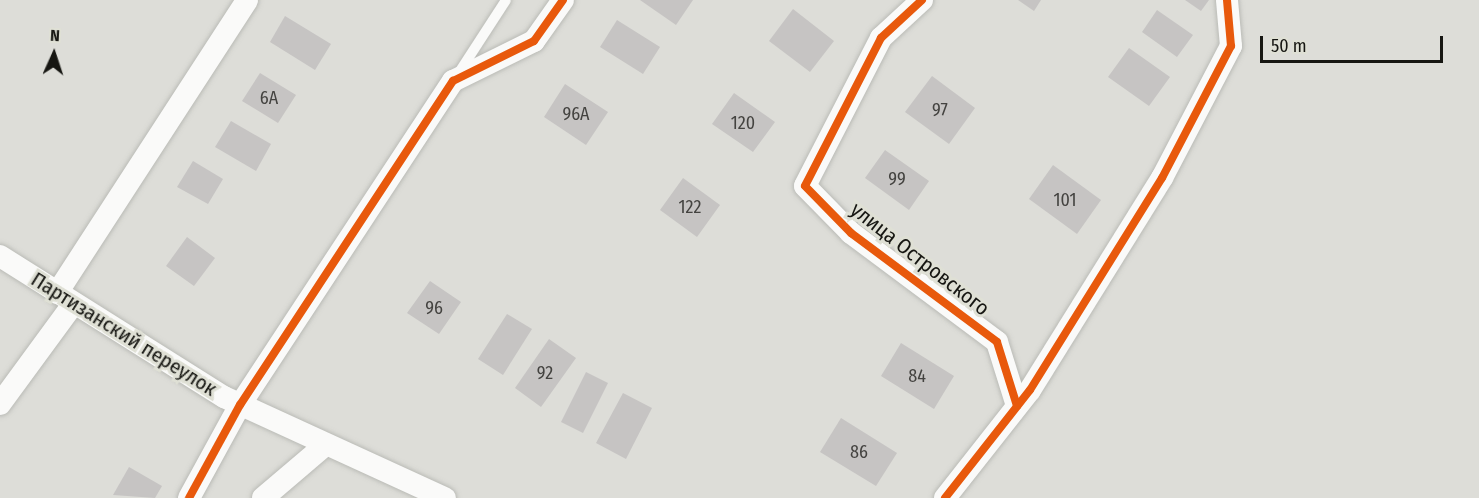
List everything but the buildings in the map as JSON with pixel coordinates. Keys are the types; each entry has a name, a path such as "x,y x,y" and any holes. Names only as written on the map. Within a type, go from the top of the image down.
{"street":[{"path":"0,404 247,0"},
{"path":"189,498 240,405 453,81 534,41 563,0"},
{"name":"улица Островского","path":"922,0 880,38 805,186 851,233 997,342 1017,406"},
{"path":"945,498 1017,406 1162,178 1231,46 1227,0"},
{"name":"Партизанский переулок","path":"0,256 240,405 324,446 445,498"},
{"path":"263,498 324,446"}],"lane":[{"path":"453,81 506,0"}],"cycle path":[{"path":"189,498 240,405 453,81 534,41 563,0"},
{"path":"922,0 881,38 805,186 851,233 997,342 1017,406"},
{"path":"945,498 1030,390 1162,178 1231,46 1227,0"}]}
